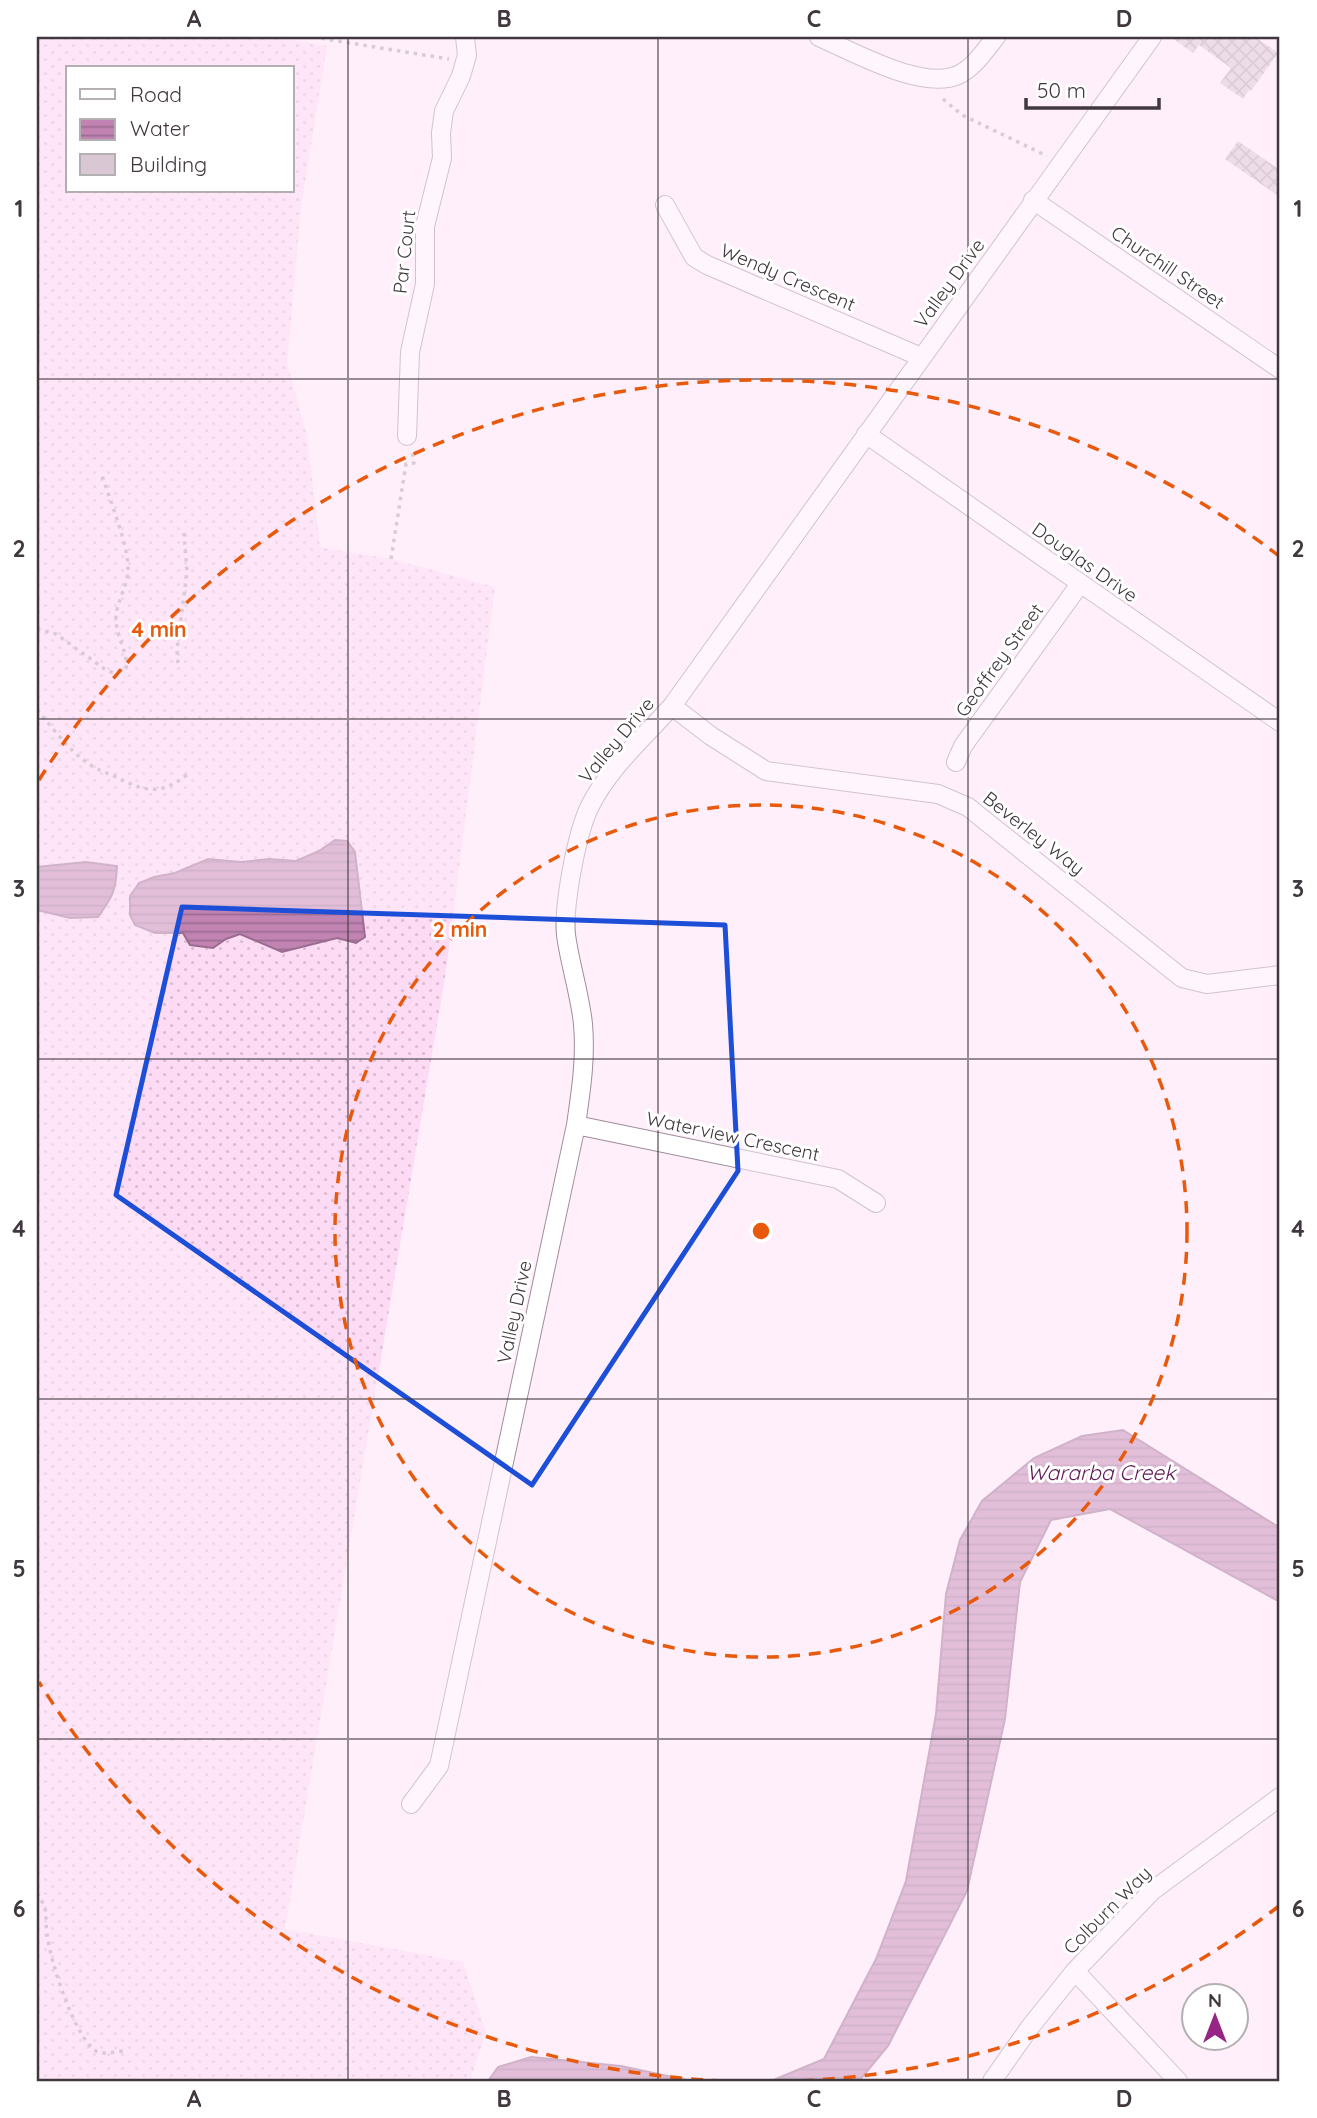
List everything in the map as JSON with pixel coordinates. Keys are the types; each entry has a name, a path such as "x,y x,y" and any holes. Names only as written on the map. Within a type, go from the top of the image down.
{"street":[{"name":"Par Court","path":"407,436 410,352 425,284 425,226 442,158 441,132 444,111 467,55 465,37"},
{"path":"819,37 914,77 939,81 960,74 978,60 996,37"},
{"name":"Valley Drive","path":"411,1804 439,1766 576,1125 584,1071 583,1022 566,932 580,833 590,806 606,780 672,706 1152,37"},
{"name":"Churchill Street","path":"1033,200 1280,369"},
{"name":"Wendy Crescent","path":"665,205 694,257 707,265 921,358"},
{"name":"Douglas Drive","path":"866,434 1280,722"},
{"name":"Geoffrey Street","path":"956,762 963,746 1080,584"},
{"name":"Beverley Way","path":"672,706 711,736 765,771 938,794 968,807 1182,978 1207,984 1280,975"},
{"name":"Waterview Crescent","path":"576,1125 838,1179 876,1203"},
{"name":"Colburn Way","path":"992,2081 1030,2027 1075,1971 1152,1891 1280,1797"},
{"path":"1075,1971 1178,2081"}],"path":[{"path":"313,37 465,62"},
{"path":"943,99 962,115 1046,156"},
{"path":"390,559 406,464 414,463 407,436"},
{"path":"37,629 64,639 106,670 114,673 126,668 127,657 117,630 116,613 127,579 128,559 102,475"},
{"path":"178,663 177,650 187,572 184,533"},
{"path":"37,710 83,760 130,784 146,790 158,790 171,786 188,774"},
{"path":"37,1893 47,1913 46,1932 64,1998 82,2034 89,2046 98,2052 108,2054 123,2051"}],"highlighted area":[{"path":"182,907 725,925 738,1171 532,1485 116,1195"}],"shaded area":[{"path":"37,37 273,37 327,46 301,207 287,363 307,436 320,547 391,559 495,587 446,971 285,1929 463,1962 486,2032 470,2081 37,2081"}],"water":[{"path":"335,840 347,841 355,852 365,937 356,943 337,938 282,952 240,934 213,948 190,945 183,933 155,933 135,925 130,915 130,896 139,883 154,877 175,873 208,859 241,862 269,859 296,861"},
{"path":"86,862 117,866 112,894 98,917 70,918 37,910 37,867"},
{"name":"Wararba Creek","path":"1123,1430 1280,1528 1280,1602 1110,1509 1051,1520 1020,1582 1005,1719 967,1891 888,2046 859,2081 771,2081 824,2059 876,1959 906,1881 936,1714 946,1594 960,1540 982,1501 1034,1458 1082,1436"},
{"path":"531,2057 621,2066 691,2081 488,2081 498,2067"}],"building":[{"path":"1171,37 1255,37 1278,53 1243,99 1220,83 1231,68 1199,45 1193,53"},
{"path":"1238,141 1280,170 1280,197 1225,159"}]}
